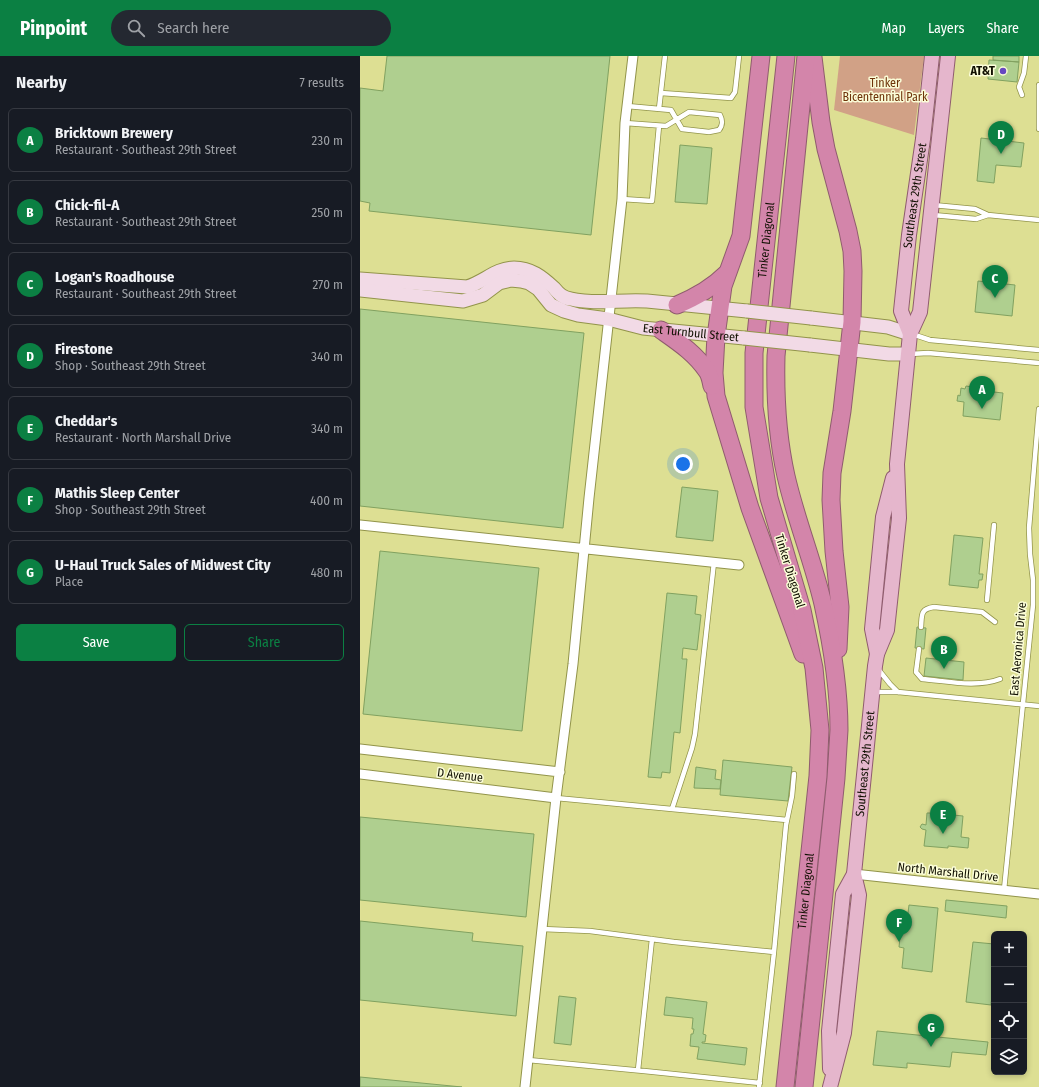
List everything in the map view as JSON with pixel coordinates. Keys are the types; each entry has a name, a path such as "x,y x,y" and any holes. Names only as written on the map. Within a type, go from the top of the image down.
{"highway":[{"path":"716,396 714,373 719,308 726,274 741,236 761,56"},
{"name":"Tinker Diagonal","path":"785,1087 818,776 820,730 818,694 814,668 802,610 769,498 754,407 754,353 786,56"},
{"name":"Tinker Diagonal","path":"804,1087 836,778 838,730 837,693 833,660 823,605 786,477 777,420 775,388 776,356 806,56"},
{"path":"813,56 821,122 826,148 848,230 852,252 854,295 842,411 832,473 831,500 833,538 840,607 837,693"},
{"path":"678,305 694,298 716,284 726,274"},
{"path":"661,330 683,344 707,372 716,396 750,508 818,694"}],"main road":[{"name":"Southeast 29th Street","path":"910,334 901,311 909,235 923,139 932,56"},
{"name":"Southeast 29th Street","path":"830,1087 829,1031 843,894 854,874 876,660 872,629 883,517 897,464 910,334 920,312 948,56"}],"street":[{"path":"525,1087 556,798 573,664 589,498 622,199 625,123 633,56"},
{"path":"360,279 467,287 474,285 492,273 514,268 525,268 544,279 562,297 586,302 646,301 719,308 852,322 888,327 910,334"},
{"name":"East Turnbull Street","path":"360,290 463,301 483,295 499,283 511,280 521,281 529,283 538,289 551,305 558,308 578,315 608,319 643,328 889,354 908,354"},
{"path":"360,525 739,565"},
{"path":"360,749 560,772"},
{"name":"D Avenue","path":"360,774 556,798"},
{"name":"North Marshall Drive","path":"854,874 1039,894"}],"lane":[{"path":"659,109 665,56"},
{"path":"661,92 731,98 735,92 739,56"},
{"path":"1022,95 1019,87 1024,73 1026,56"},
{"path":"1039,85 1039,129"},
{"path":"625,123 666,126 676,119 689,112 720,115 723,120 722,127 719,130 709,132 682,129 676,119 671,110 627,106"},
{"path":"622,199 652,200 659,126"},
{"path":"931,210 975,209 988,215 1039,220"},
{"path":"931,210 976,218 988,215"},
{"path":"910,334 930,340 1039,350"},
{"name":"East Turnbull Street","path":"908,354 928,353 1039,363"},
{"name":"East Aeronica Drive","path":"1004,890 1033,605 1033,580 1029,528 1039,410"},
{"path":"987,600 994,525"},
{"path":"672,809 692,748 695,734 714,562"},
{"path":"921,627 923,612 926,608 934,607 982,612 995,622"},
{"path":"919,648 916,672 922,679 977,683 993,682 1000,679"},
{"path":"876,660 890,684 898,692"},
{"path":"873,692 898,692 1039,706"},
{"path":"528,1060 638,1070 759,1085 774,952 778,897 794,774"},
{"path":"556,798 787,820"},
{"path":"542,929 590,931 774,952"},
{"path":"638,1070 652,939"}],"green space":[{"name":"Tinker Bicentennial Park","path":"840,56 924,56 914,135 834,110"}],"building":[{"path":"387,56 610,56 591,235 369,211 370,203 360,201 360,88 383,91"},
{"path":"993,56 1019,56 1019,62 993,60"},
{"name":"AT&T","path":"989,60 1019,62 1017,82 988,79"},
{"path":"981,138 1024,143 1021,167 996,165 994,183 977,181"},
{"path":"680,145 712,148 707,204 675,202"},
{"path":"978,281 1015,285 1012,316 975,312"},
{"path":"360,309 584,333 563,528 360,506"},
{"path":"966,386 985,389 985,391 1003,393 1000,420 963,416 964,402 957,401 958,395 960,396 961,388 965,389"},
{"path":"682,487 718,491 713,541 676,537"},
{"path":"954,535 983,538 979,574 983,574 982,580 979,580 978,588 949,585"},
{"path":"380,551 539,568 522,731 363,714"},
{"path":"667,593 697,596 695,614 701,615 697,650 683,648 682,659 687,659 680,733 674,732 670,773 662,772 661,778 648,777"},
{"path":"917,627 926,628 924,649 915,648"},
{"path":"926,658 964,662 963,680 924,676"},
{"path":"723,760 792,767 788,801 720,795"},
{"path":"696,767 716,770 715,779 721,780 720,789 694,788"},
{"path":"927,813 963,816 961,837 969,838 968,848 924,846 926,830 920,827 922,824 926,825"},
{"path":"360,817 534,834 526,917 360,900"},
{"path":"946,900 1007,906 1006,918 945,911"},
{"path":"909,905 938,908 932,972 902,968 904,948 899,947 901,928 906,929"},
{"path":"360,921 473,933 472,941 523,946 516,1016 360,1000"},
{"path":"973,942 991,944 991,1005 966,1002"},
{"path":"559,996 576,998 571,1045 554,1043"},
{"path":"666,997 707,1002 703,1034 706,1035 705,1042 702,1043 747,1048 745,1065 697,1059 699,1047 690,1046 691,1034 693,1034 694,1029 692,1029 693,1018 664,1015"},
{"path":"877,1031 988,1042 986,1055 952,1052 950,1067 907,1063 907,1068 873,1065"},
{"path":"360,1077 462,1087 360,1087"}],"place":[{"name":"AT&T","path":"1003,71"},
{"name":"Firestone","path":"1001,154"},
{"name":"Logan's Roadhouse","path":"995,298"},
{"name":"Bricktown Brewery","path":"982,409"},
{"name":"Chick-fil-A","path":"944,669"},
{"name":"Cheddar's","path":"943,834"},
{"name":"Mathis Sleep Center","path":"899,942"},
{"name":"U-Haul Truck Sales of Midwest City","path":"931,1047"}]}
